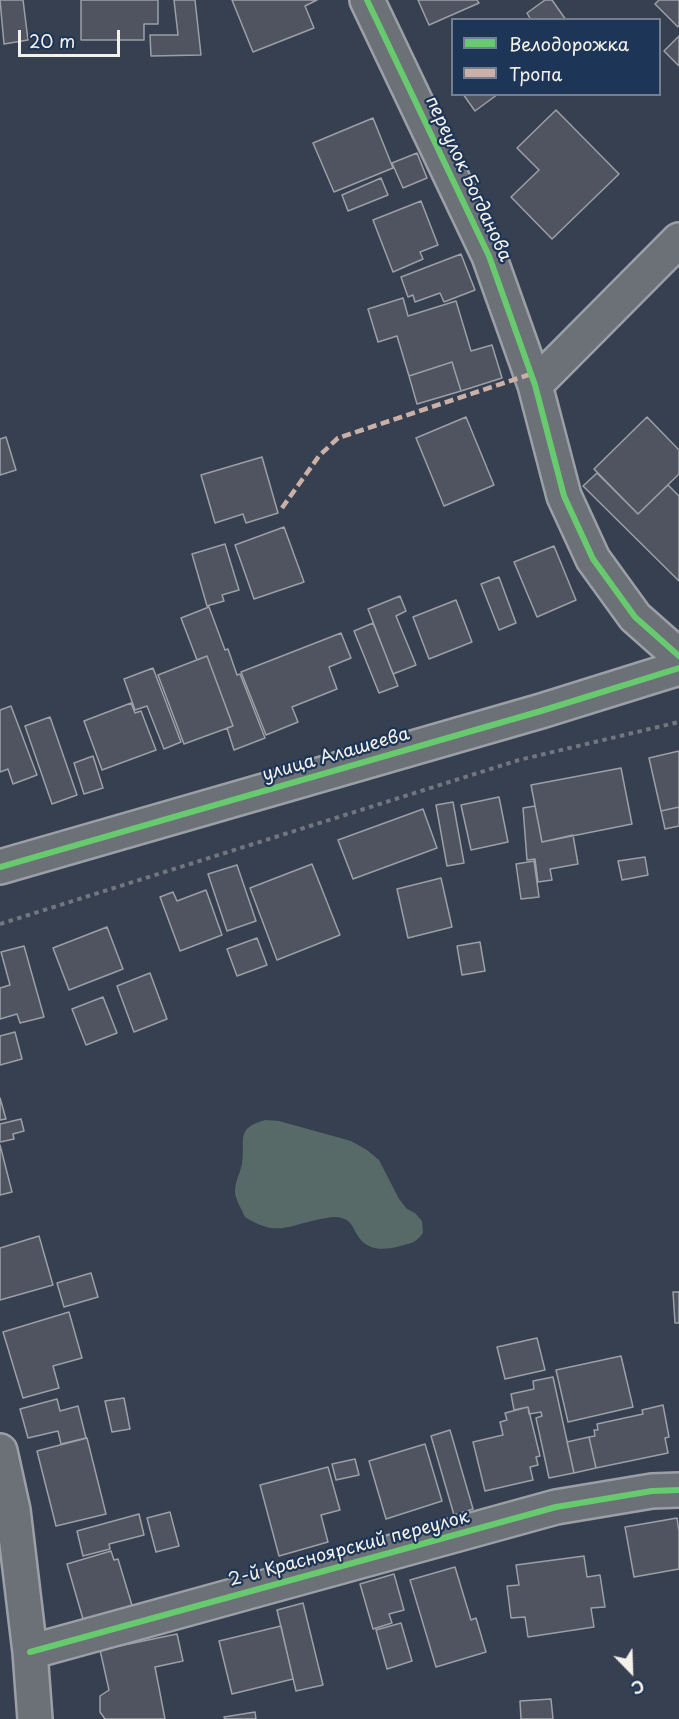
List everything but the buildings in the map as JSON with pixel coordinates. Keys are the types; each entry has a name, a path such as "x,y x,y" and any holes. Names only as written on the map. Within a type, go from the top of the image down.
{"street":[{"name":"переулок Богданова","path":"367,0 489,256 535,385 564,496 593,559 635,617 679,656"},
{"path":"535,385 679,240"},
{"name":"улица Алашеева","path":"0,867 518,718 679,668"},
{"path":"0,1451 13,1509 30,1652 35,1719"},
{"name":"2-й Красноярский переулок","path":"30,1652 556,1507 652,1491 679,1490"}],"path":[{"path":"0,924 519,760 679,722"}],"shaded area":[{"path":"265,1120 279,1121 351,1141 367,1150 379,1160 399,1199 422,1221 423,1233 410,1243 379,1249 365,1244 352,1225 341,1218 328,1218 288,1227 272,1228 245,1217 235,1191 242,1164 243,1136 249,1127"}],"marked path":[{"path":"282,508 319,456 338,438 531,374"}],"cycle path":[{"path":"367,0 489,256 535,385 564,496 593,559 635,617 679,656"},
{"path":"0,867 541,711 679,668"},
{"path":"30,1652 556,1507 652,1491 679,1490"}]}
